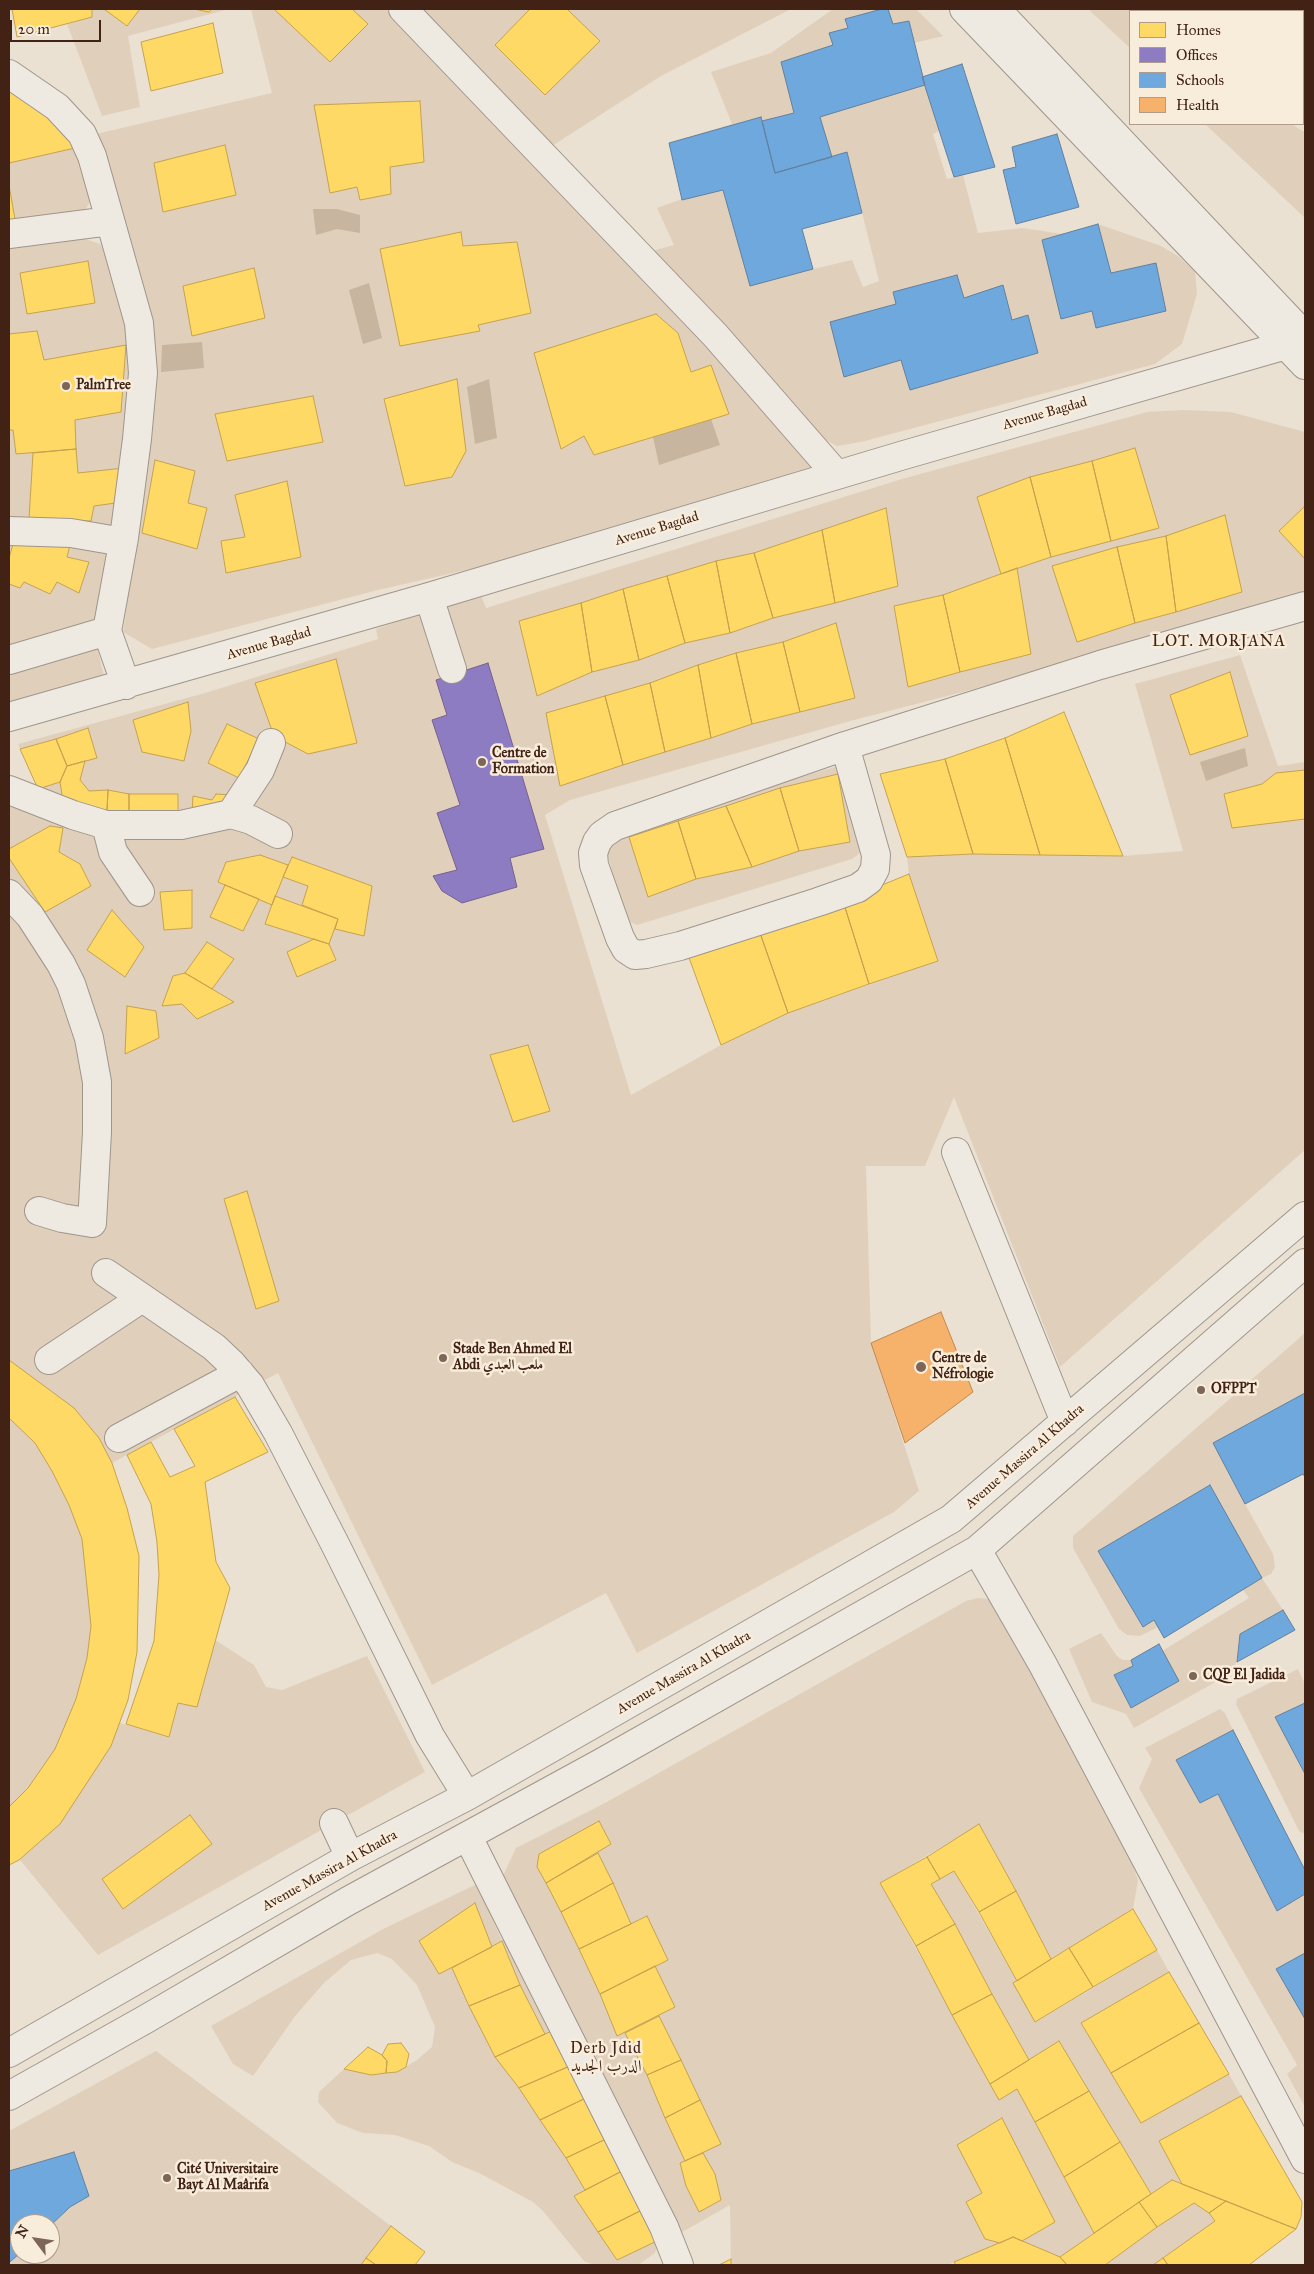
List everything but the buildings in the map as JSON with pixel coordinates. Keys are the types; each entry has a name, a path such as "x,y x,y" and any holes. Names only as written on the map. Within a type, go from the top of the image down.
{"street":[{"path":"403,9 715,335 837,475"},
{"path":"964,9 1298,338"},
{"path":"996,9 1298,338 1305,365"},
{"path":"9,74 57,107 82,134 92,156 139,323 143,349 143,373 137,439 123,542 107,631 126,685"},
{"path":"9,234 110,221"},
{"name":"Avenue Bagdad","path":"9,717 429,597 1298,338"},
{"path":"9,531 71,533 123,542"},
{"path":"429,597 452,670"},
{"path":"845,746 876,856 875,869 870,880 858,888 818,902 680,946 635,955 626,949 620,938 594,865 593,852 602,835 615,826 845,746 1100,664 1305,606"},
{"path":"9,660 107,631"},
{"path":"231,814 260,770 270,743"},
{"path":"9,790 73,815 106,825 180,825 231,814 251,820 278,834"},
{"path":"106,825 113,852 140,892"},
{"path":"9,894 30,916 61,964 71,984 89,1038 97,1082 97,1132 92,1223 62,1218 39,1211"},
{"path":"956,1152 1064,1422"},
{"name":"Avenue Massira Al Khadra","path":"9,2053 350,1857 467,1796 951,1519 1305,1216"},
{"path":"9,2096 146,2020 348,1901 468,1837 977,1550 1305,1263"},
{"path":"106,1273 214,1347 240,1373 278,1433 430,1736 467,1796"},
{"path":"49,1360 142,1298"},
{"path":"119,1438 240,1373"},
{"path":"977,1550 1042,1663 1305,2159"},
{"path":"334,1823 350,1857"},
{"path":"468,1837 664,2227 679,2265"}],"shaded area":[{"path":"92,9 229,9 128,36 140,107 102,116 67,24 92,17"},
{"path":"251,9 386,9 582,217 692,329 818,467 550,551 378,590 152,649 123,632 150,441 154,333 150,311 96,134 272,93"},
{"path":"410,9 791,9 661,76 552,146"},
{"path":"833,9 916,9 943,36 914,43 939,131 933,134 947,179 963,175 978,233 1023,228 1062,234 1098,224 1161,246 1178,256 1195,271 1197,294 1182,344 1155,364 861,442 837,446 818,436 648,252 674,245 657,208 682,199 669,143 732,124 711,72 771,53","holes":["849,160 879,281 863,287 852,260 813,269 802,229"]},
{"path":"1088,9 1305,9 1305,91 1304,10 1129,10 1129,47"},
{"path":"9,87 69,132 95,194 82,215 9,226"},
{"path":"1206,125 1293,125 1305,131 1305,218"},
{"path":"313,209 337,209 360,215 360,233 337,229 316,235"},
{"path":"68,233 100,244 108,252 133,349 133,367 101,622 9,648 9,243"},
{"path":"369,283 382,338 363,344 349,290"},
{"path":"202,342 204,368 161,372 162,345"},
{"path":"489,379 497,438 475,444 467,387"},
{"path":"1183,410 1231,412 1305,432 1305,594 978,688 854,720 570,800 545,815 631,1095 721,1045 788,1013 938,961 909,874 907,857 973,854 1123,856 1183,851 1135,684 1240,655 1278,766 1305,762 1305,1150 1060,1367 954,1097 925,1166 866,1166 871,1343 919,1491 894,1512 637,1653 606,1593 432,1685 278,1373 112,1463 127,1508 139,1556 137,1652 128,1700 120,1723 169,1737 178,1703 215,1640 254,1665 266,1687 282,1690 367,1656 425,1772 98,1955 20,1860 9,1865 9,799 40,794 18,744 205,693 378,639 376,629 439,607 481,595 486,608 902,479 1147,412"},
{"path":"711,419 720,445 659,465 653,437"},
{"path":"95,638 106,685 9,710 9,664"},
{"path":"1245,748 1248,766 1206,781 1200,762"},
{"path":"835,767 841,770 863,845 860,853 852,859 637,925 628,921 623,913 605,844 619,830"},
{"path":"1305,1333 1305,1477 1303,1474 1245,1504 1273,1554 1275,1567 1271,1574 1262,1578 1283,1610 1240,1634 1237,1662 1226,1676 1134,1728 1126,1714 1092,1702 1069,1649 1101,1633 1117,1656 1123,1660 1131,1660 1159,1644 1162,1651 1249,1598 1243,1590 1164,1638 1158,1627 1140,1636 1127,1635 1119,1629 1073,1548 1073,1536"},
{"path":"978,1598 989,1599 998,1604 1131,1858 1138,1881 1133,1909 1051,1959 979,1825 880,1883 999,2099 1017,2089 1094,2233 1060,2257 1022,2241 1054,2222 1001,2118 958,2145 982,2193 966,2202 985,2239 1000,2243 947,2265 731,2265 730,2205 677,2235 502,1878 516,1848 605,1803 966,1601"},
{"path":"1298,1669 1305,1684 1305,1834 1299,1831 1236,1704 1237,1699"},
{"path":"1220,1709 1225,1713 1233,1730 1176,1760 1200,1802 1218,1794 1277,1911 1305,1894 1305,2107 1287,2074 1297,2065 1139,1788 1152,1759 1145,1748"},
{"path":"954,1871 1017,1981 1036,2022 1157,1950 1169,1972 1081,2023 1141,2123 1229,2074 1241,2096 1159,2141 1182,2184 1172,2180 1151,2194 1059,2041 1029,2060 931,1884"},
{"path":"477,1884 502,1941 512,1936 624,2170 574,2196 617,2260 659,2240 655,2253 638,2265 594,2265 584,2261 543,2211 533,2202 479,2173 452,2162 429,2146 395,2135 363,2133 337,2123 318,2102 319,2092 344,2069 371,2075 397,2072 417,2060 432,2047 435,2027 417,1985 392,1959 377,1953 351,1960 324,1983 296,2015 253,2076 233,2064 211,2026 385,1928","holes":["502,1941 520,1985 469,2006 452,1968"]},
{"name":"Cité Universitaire Bayt Al Maârifa","path":"156,2051 391,2226 361,2265 9,2265 60,2264 60,2216 70,2207 89,2196 74,2152 9,2171 9,2131"},
{"path":"1194,2203 1209,2213 1215,2221 1153,2265 1105,2265 1157,2227"}],"place":[{"name":"PalmTree","path":"66,386"},
{"name":"Centre de Formation","path":"482,762"},
{"name":"Stade Ben Ahmed El Abdi ملعب العبدي","path":"443,1358"},
{"name":"Centre de Néfrologie","path":"921,1367"},
{"name":"OFPPT","path":"1201,1390"},
{"name":"CQP El Jadida","path":"1193,1676"},
{"name":"Cité Universitaire Bayt Al Maârifa","path":"167,2178"}],"district":[{"name":"LOT. MORJANA","path":"1219,642"},
{"name":"Derb Jdid الدرب الجديد","path":"606,2058"}]}
